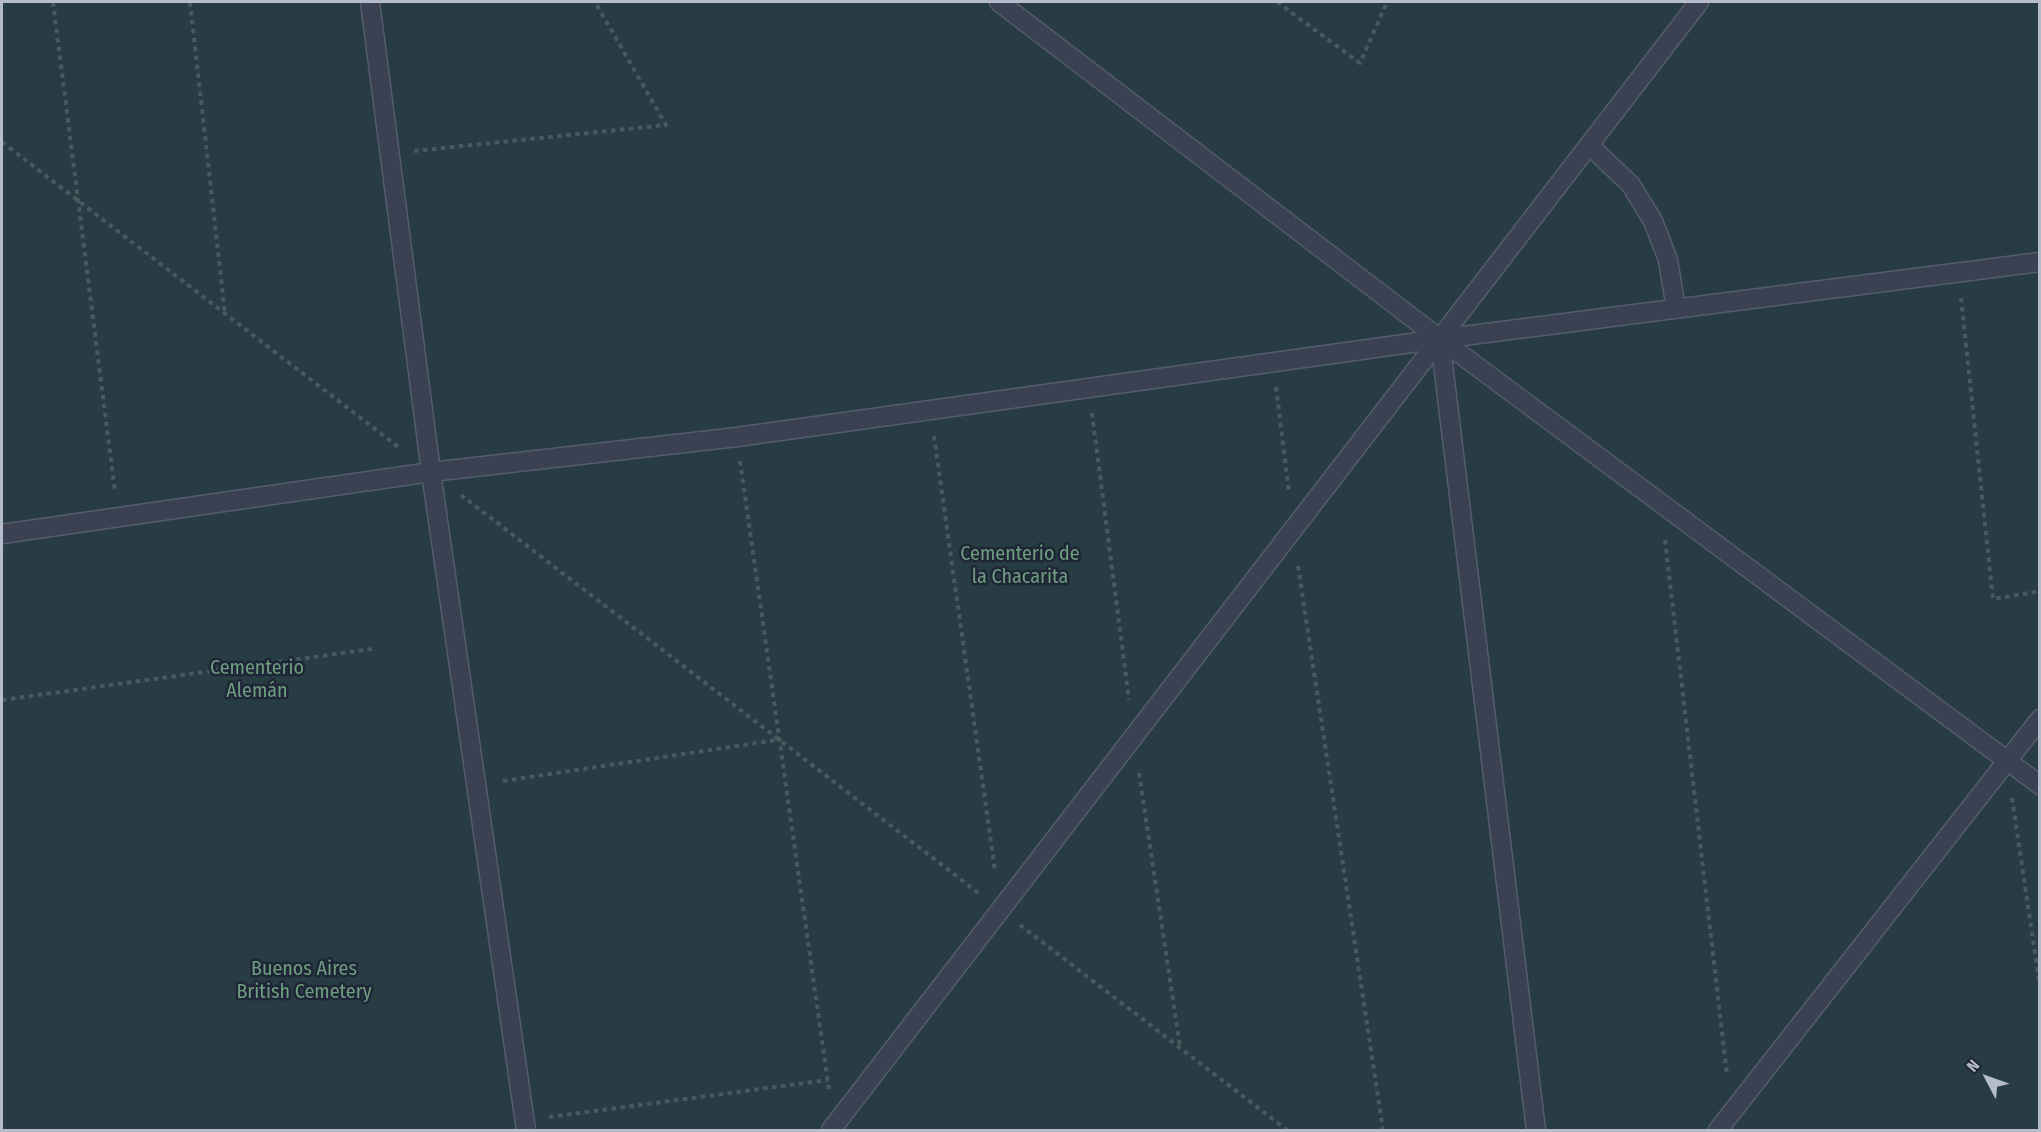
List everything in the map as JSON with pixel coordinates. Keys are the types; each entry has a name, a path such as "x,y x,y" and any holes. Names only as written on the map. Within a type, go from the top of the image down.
{"lane":[{"path":"370,2 431,472 525,1126"},
{"path":"999,2 1440,339 2040,785"},
{"path":"833,1128 1699,2"},
{"path":"1589,145 1631,185 1653,220 1668,260 1676,309"},
{"path":"2,534 431,472 737,437 1440,339 2040,261"},
{"path":"1440,339 1536,1131"},
{"path":"1718,1131 2040,719"}],"path":[{"path":"53,2 118,518"},
{"path":"190,2 225,314"},
{"path":"390,153 666,125 595,2"},
{"path":"1277,2 1360,63 1387,2"},
{"path":"2,142 1287,1131"},
{"path":"1958,272 1993,599 2040,591"},
{"path":"1274,362 1293,529 1383,1131"},
{"path":"930,411 1001,911"},
{"path":"737,437 833,1128"},
{"path":"1661,503 1731,1112"},
{"path":"2,700 372,649"},
{"path":"476,785 778,740"},
{"path":"2007,761 2040,987"},
{"path":"525,1126 828,1080"}],"green space":[{"name":"Cementerio de la Chacarita","path":"2,2 2039,2 2039,1130 2,1130"}],"park label":[{"name":"Cementerio Alemán","path":"257,680"},
{"name":"Buenos Aires British Cemetery","path":"304,980"}]}
